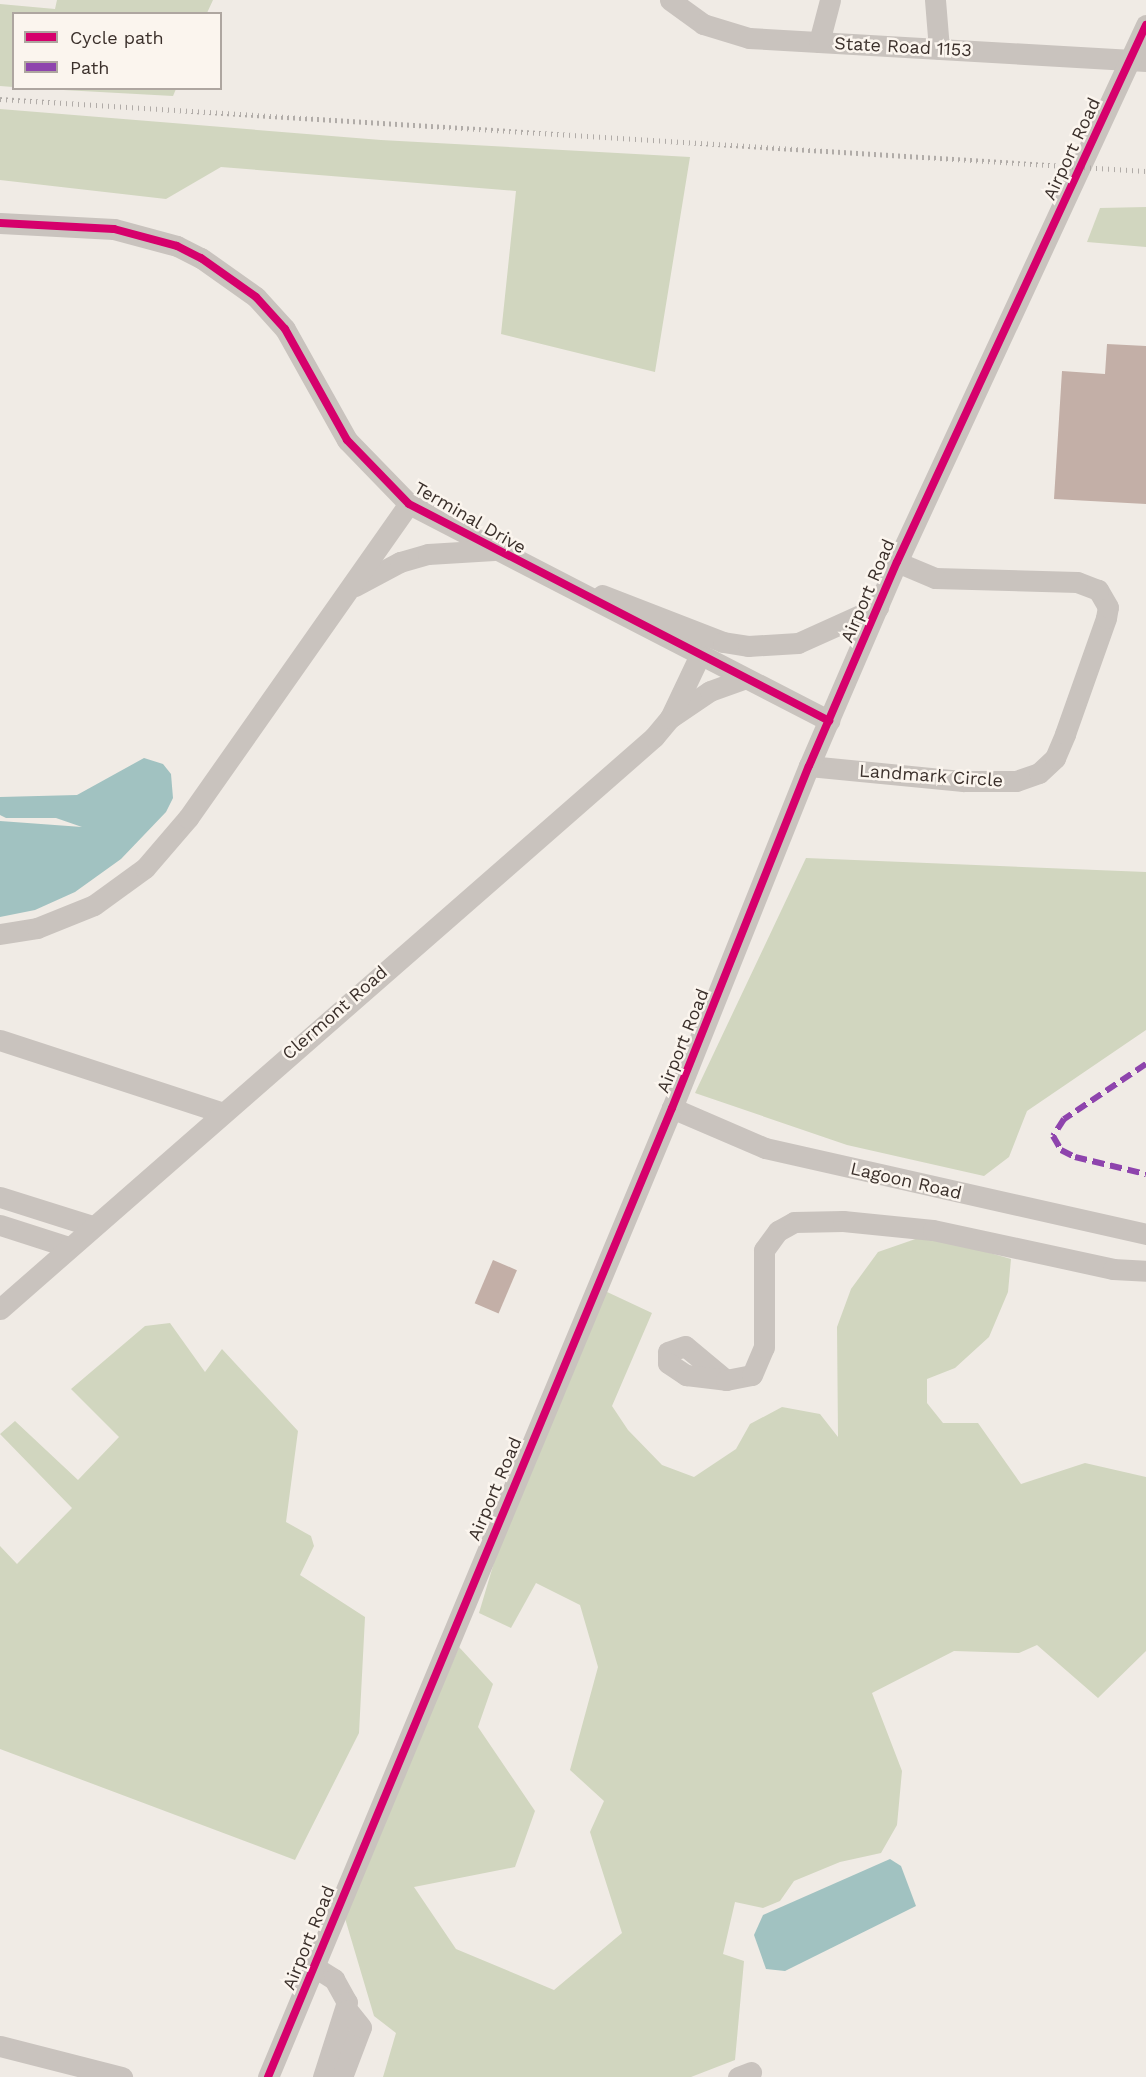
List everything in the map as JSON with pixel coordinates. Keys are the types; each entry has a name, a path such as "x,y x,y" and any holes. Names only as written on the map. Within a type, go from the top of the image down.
{"street":[{"name":"State Road 1153","path":"670,0 703,24 749,38 1138,61"},
{"path":"819,42 830,0"},
{"path":"935,0 939,49"},
{"name":"Airport Road","path":"268,2077 672,1108 809,766 897,561 1138,61 1146,25"},
{"name":"Terminal Drive","path":"0,223 143,235 177,246 227,274 285,328 347,440 409,504 699,657 829,721"},
{"name":"Terminal Drive","path":"0,934 37,928 94,905 145,868 188,818 355,586 409,504"},
{"path":"355,586 400,562 428,554 494,550"},
{"name":"Landmark Circle","path":"809,766 963,781 1016,781 1039,773 1055,758 1107,618 1108,607 1098,590 1077,582 935,578 897,561"},
{"path":"577,593 609,595 704,634 748,646 798,643 878,607"},
{"name":"Clermont Road","path":"670,718 699,657"},
{"name":"Clermont Road","path":"0,1309 670,718 710,692 743,679"},
{"path":"0,1040 223,1113"},
{"name":"Lagoon Road","path":"672,1108 765,1148 1146,1234"},
{"path":"0,1197 92,1226"},
{"path":"726,1380 752,1375 761,1361 764,1250 778,1231 794,1222 843,1221 933,1230 1113,1269 1146,1271"},
{"path":"0,1225 69,1247"},
{"path":"313,1966 334,1979 347,2010 361,2027 342,2077"},
{"path":"323,2077 347,2010"},
{"path":"0,2046 122,2077"}],"green space":[{"path":"57,0 213,0 207,12 12,12 12,87 0,86 0,4 55,9"},
{"path":"63,90 175,90 173,96"},
{"path":"0,109 381,140 690,157 655,372 501,334 516,191 221,167 166,199 0,180"},
{"path":"1146,207 1146,247 1087,242 1100,208"},
{"path":"806,858 1146,872 1146,1030 1027,1111 1009,1157 984,1176 847,1145 695,1093"},
{"path":"927,1235 1011,1259 1008,1292 989,1337 955,1368 927,1379 927,1403 943,1423 978,1423 1021,1484 1085,1463 1146,1477 1146,1651 1098,1698 1037,1645 1019,1653 954,1651 872,1693 902,1771 897,1825 881,1853 840,1862 794,1881 780,1901 763,1908 735,1902 723,1954 744,1961 735,2060 691,2077 383,2077 396,2033 374,2016 344,1915 459,1647 493,1684 478,1727 535,1811 515,1867 414,1887 456,1949 554,1990 622,1933 590,1832 604,1801 570,1770 598,1667 580,1605 536,1583 511,1628 479,1613 498,1549 605,1291 652,1313 612,1406 628,1430 662,1465 694,1477 736,1449 750,1424 782,1407 820,1414 838,1437 837,1327 851,1289 878,1252"},
{"path":"170,1323 205,1372 222,1349 298,1431 286,1522 311,1536 314,1546 300,1575 365,1617 359,1733 295,1860 0,1749 0,1546 17,1564 72,1508 0,1434 15,1421 78,1480 119,1437 71,1389 145,1326"}],"water":[{"path":"144,758 163,764 171,774 173,798 166,812 121,859 75,892 35,910 0,917 0,821 82,827 56,818 6,818 0,815 0,797 77,795"},
{"path":"890,1859 901,1866 916,1906 785,1971 766,1969 754,1935 763,1915"}],"building":[{"path":"1107,344 1146,346 1146,504 1054,499 1062,371 1105,374"},
{"path":"493,1260 517,1270 499,1313 475,1303"}],"railway":[{"path":"0,99 1146,171"}],"marked path":[{"path":"1146,1064 1064,1119 1053,1136 1061,1150 1075,1157 1146,1174"}],"cycle path":[{"path":"268,2077 672,1108 809,766 897,562 1146,25"},
{"path":"0,223 114,229 177,246 201,258 256,297 285,329 347,440 409,504 829,721"}]}
